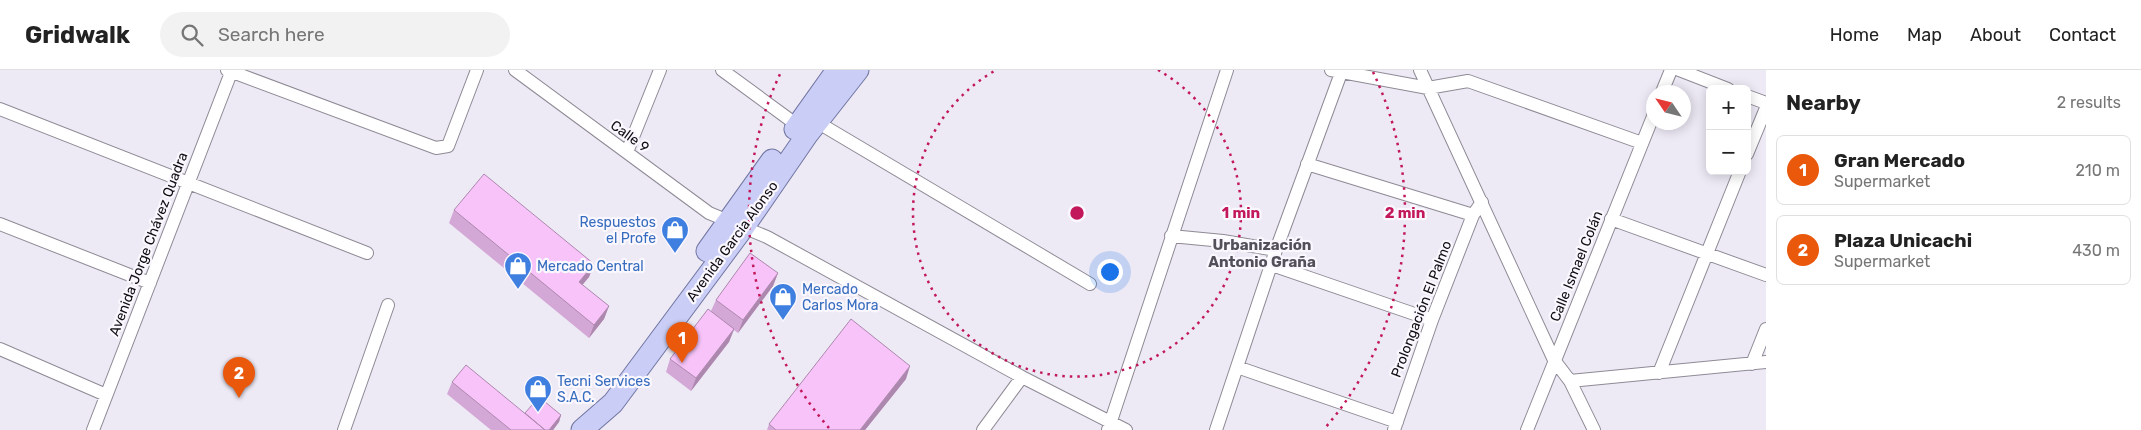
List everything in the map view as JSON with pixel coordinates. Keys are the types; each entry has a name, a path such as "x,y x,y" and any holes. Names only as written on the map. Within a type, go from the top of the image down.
{"main road":[{"name":"Avenida Garcia Alonso","path":"581,430 613,403 807,123 837,70"},
{"name":"Avenida Garcia Alonso","path":"807,123 858,70"}],"street":[{"path":"230,70 436,148 448,146 477,70"},
{"name":"Avenida Jorge Chávez Quadra","path":"93,430 230,70"},
{"name":"Calle 9","path":"516,70 709,213 767,237 1109,426 1126,430"},
{"path":"627,152 660,70"},
{"path":"722,70 807,123 1090,284"},
{"path":"1109,426 1227,70"},
{"path":"1420,70 1554,360 1570,381 1594,430"},
{"path":"1665,85 1671,70"},
{"path":"1679,70 1718,85"},
{"path":"1216,430 1307,164 1336,71 1428,88 1468,82 1642,143"},
{"path":"1751,97 1766,103"},
{"path":"1751,144 1766,108"},
{"path":"0,109 367,253"},
{"name":"Calle Ismael Colán","path":"1527,430 1647,130"},
{"path":"1307,164 1473,215"},
{"path":"1659,373 1738,175"},
{"name":"Prolongación El Palmo","path":"1395,426 1432,320 1473,215 1482,202"},
{"path":"1611,219 1766,275"},
{"path":"0,224 150,283"},
{"path":"1171,236 1224,241 1276,250"},
{"path":"1272,265 1432,320"},
{"path":"344,430 388,305"},
{"path":"1752,364 1766,329"},
{"path":"0,349 106,395"},
{"path":"1570,381 1766,362"},
{"path":"1237,367 1395,426"},
{"path":"983,430 1022,377"}],"building":[{"path":"484,174 594,264 579,282 609,306 594,325 454,210"},
{"path":"750,253 778,273 743,320 716,300"},
{"path":"708,309 734,329 696,378 670,359"},
{"path":"851,319 910,366 860,430 776,430 769,424"},
{"path":"466,365 545,430 511,430 452,382"},
{"name":"Tecni Services S.A.C.","path":"539,397 561,415 549,430 545,430 525,413"}],"place":[{"name":"Respuestos el Profe","path":"675,254"},
{"name":"Mercado Central","path":"518,290"},
{"name":"Mercado Carlos Mora","path":"783,321"},
{"name":"Gran Mercado","path":"682,363"},
{"name":"Plaza Unicachi","path":"239,398"},
{"name":"Tecni Services S.A.C.","path":"538,413"}],"district":[{"name":"Urbanización Antonio Graña","path":"1262,254"}]}
